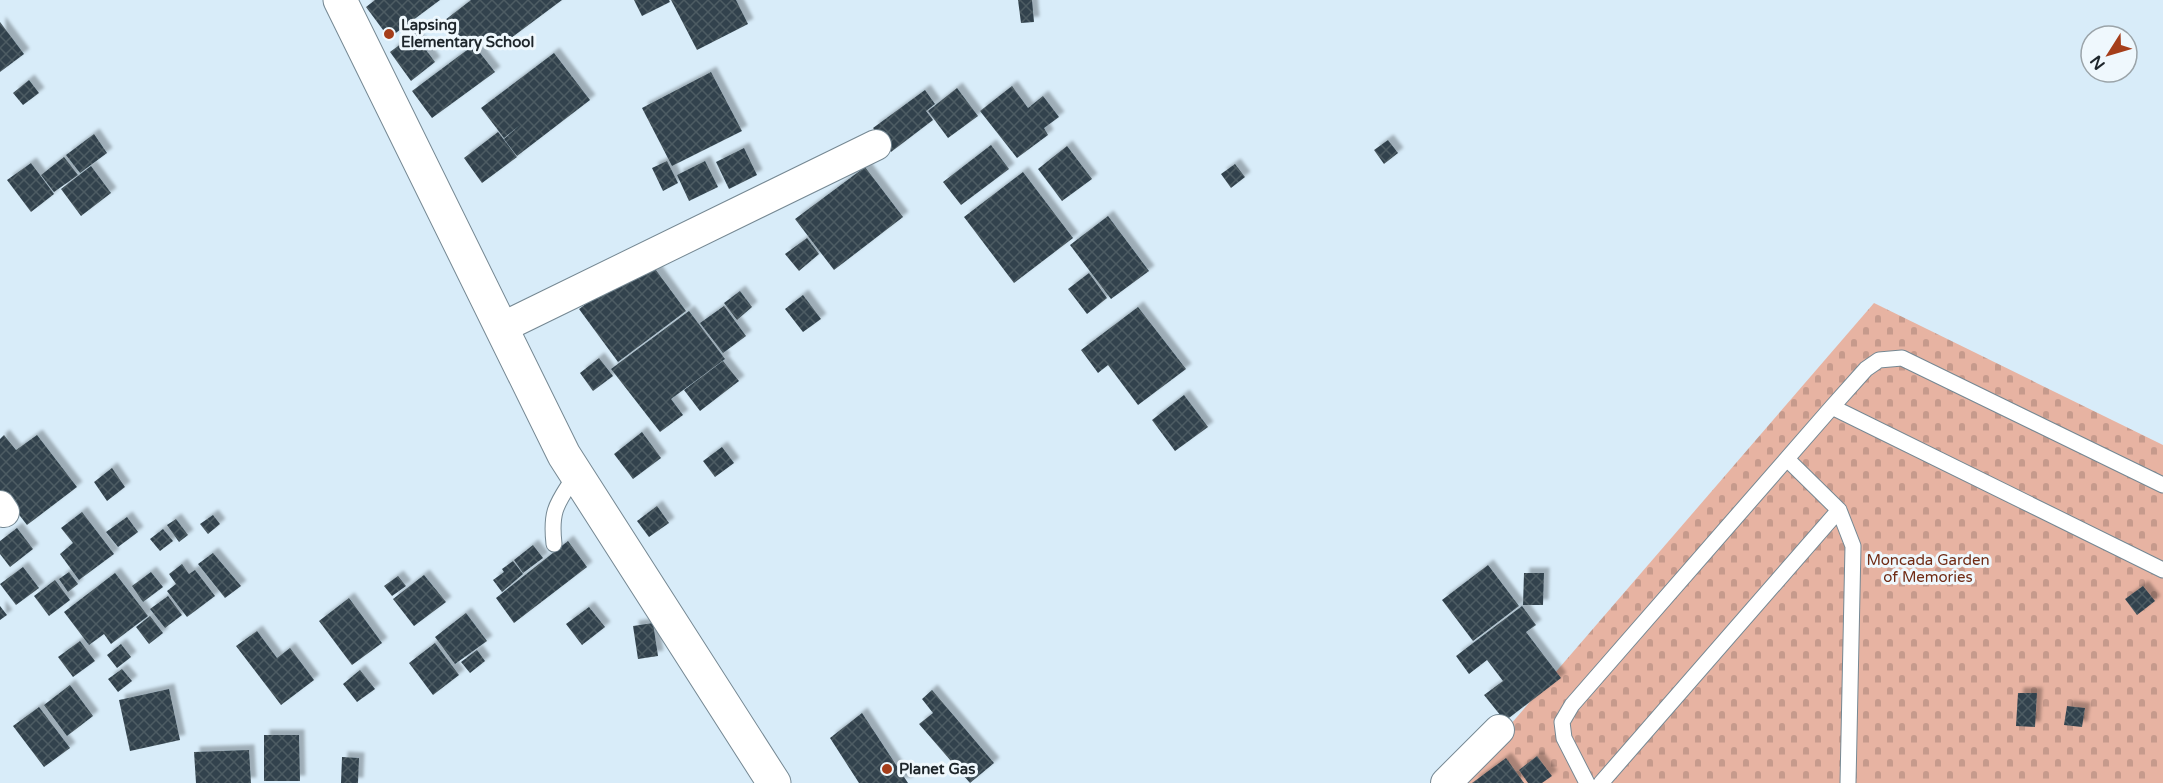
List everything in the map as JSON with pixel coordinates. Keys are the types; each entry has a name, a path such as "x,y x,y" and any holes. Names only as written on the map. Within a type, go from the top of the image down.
{"street":[{"path":"340,0 564,454 774,783"},
{"path":"501,328 876,145"},
{"path":"1446,783 1499,730"}],"lane":[{"path":"1587,783 1564,738 1562,722 1572,705 1832,406 1866,369 1880,360 1902,358 2163,485"},
{"path":"1832,406 2163,570"},
{"path":"1787,459 1839,510 1853,546 1848,783"},
{"path":"554,544 551,522 556,507 576,474"},
{"path":"1601,783 1839,510"}],"green space":[{"name":"Moncada Garden of Memories","path":"1874,303 2163,445 2163,783 1460,783"}],"building":[{"path":"375,0 440,0 389,38 366,7"},
{"path":"471,0 562,0 499,47 489,33 473,44 495,72 432,118 412,91 467,50 445,20"},
{"path":"634,0 669,0 670,2 642,16"},
{"path":"671,0 736,0 748,24 697,50"},
{"path":"1018,0 1032,0 1034,22 1021,23"},
{"path":"0,22 24,54 0,72"},
{"path":"414,34 435,62 411,81 390,52"},
{"path":"554,53 590,100 517,156 504,139 520,125 504,138 481,108"},
{"path":"711,72 742,131 672,166 642,108"},
{"path":"29,80 39,93 23,105 13,93"},
{"path":"1012,86 1028,108 1043,96 1059,117 1044,128 1048,135 1017,158 980,111"},
{"path":"957,88 978,116 948,138 928,111"},
{"path":"925,90 935,104 926,111 933,120 891,152 873,128"},
{"path":"498,132 517,157 482,183 464,158"},
{"path":"94,134 107,153 80,173 66,155"},
{"path":"1388,140 1398,153 1384,164 1374,150"},
{"path":"991,145 1009,169 961,205 943,182"},
{"path":"1067,146 1092,179 1062,201 1038,169"},
{"path":"744,148 757,175 729,189 716,162"},
{"path":"64,157 78,175 54,192 41,175"},
{"path":"667,161 678,183 663,191 652,168"},
{"path":"705,161 718,187 689,201 677,175"},
{"path":"31,163 54,194 31,212 7,180"},
{"path":"1235,164 1245,177 1231,188 1221,174"},
{"path":"91,166 111,193 81,216 61,189"},
{"path":"865,167 903,217 834,270 795,219"},
{"path":"1023,172 1073,238 1014,283 964,217"},
{"path":"1108,216 1149,271 1111,299 1070,245"},
{"path":"807,238 819,254 799,271 785,254"},
{"path":"647,258 686,311 618,362 579,309"},
{"path":"1089,273 1107,298 1087,314 1068,289"},
{"path":"740,291 752,307 737,320 724,303"},
{"path":"803,295 821,319 803,332 785,309"},
{"path":"724,306 746,336 723,353 700,323"},
{"path":"1138,307 1186,369 1138,405 1108,365 1098,373 1081,350"},
{"path":"689,311 725,359 671,399 683,415 660,432 611,369"},
{"path":"599,358 613,376 593,391 580,373"},
{"path":"723,361 739,381 700,411 684,390"},
{"path":"1184,395 1208,427 1175,451 1152,420"},
{"path":"642,432 661,458 633,479 614,454"},
{"path":"4,435 16,450 37,435 77,487 27,525 0,490 0,439"},
{"path":"722,447 734,463 715,477 703,461"},
{"path":"112,468 125,487 107,501 94,482"},
{"path":"657,506 669,523 649,537 637,521"},
{"path":"82,512 114,554 79,580 60,554 73,543 61,528"},
{"path":"213,515 220,524 208,534 200,524"},
{"path":"127,517 138,532 118,547 106,532"},
{"path":"176,519 188,535 179,542 167,525"},
{"path":"17,528 33,549 10,567 0,554 0,541"},
{"path":"163,529 173,541 160,551 150,539"},
{"path":"568,541 587,567 514,623 496,598"},
{"path":"533,545 543,558 523,573 514,560"},
{"path":"213,553 241,586 225,598 198,564"},
{"path":"513,561 523,574 502,592 493,580"},
{"path":"182,564 189,574 195,570 215,596 187,617 167,591 176,584 169,574"},
{"path":"1488,565 1519,606 1473,641 1442,600"},
{"path":"23,567 39,588 16,605 0,584"},
{"path":"69,572 78,584 68,592 59,579"},
{"path":"151,572 163,587 143,602 132,586"},
{"path":"115,573 148,616 111,644 104,634 89,645 64,612"},
{"path":"1524,573 1544,573 1543,605 1523,605"},
{"path":"424,575 446,602 414,626 393,599"},
{"path":"398,576 406,586 392,596 384,586"},
{"path":"55,580 70,600 49,616 34,596"},
{"path":"2143,586 2155,601 2137,615 2125,599"},
{"path":"168,596 182,615 165,628 150,609"},
{"path":"349,598 382,643 352,665 319,621"},
{"path":"0,606 7,615 0,620"},
{"path":"1522,606 1536,625 1526,632 1561,678 1505,721 1484,695 1503,681 1487,660 1469,674 1456,656"},
{"path":"589,607 605,627 582,645 566,624"},
{"path":"466,613 487,641 455,664 435,637"},
{"path":"150,616 163,633 149,644 136,627"},
{"path":"653,623 658,656 638,659 633,626"},
{"path":"257,631 277,658 290,648 314,680 281,705 236,646"},
{"path":"80,641 95,661 73,677 58,657"},
{"path":"435,643 459,675 433,695 409,663"},
{"path":"121,644 131,657 117,668 107,655"},
{"path":"477,650 485,661 470,673 461,662"},
{"path":"122,669 132,681 118,692 108,679"},
{"path":"360,670 375,689 357,702 343,684"},
{"path":"70,685 93,716 67,736 44,705"},
{"path":"169,689 180,740 130,751 119,700"},
{"path":"932,690 994,763 970,783 919,724 933,713 922,699"},
{"path":"2018,693 2037,693 2035,727 2016,726"},
{"path":"2067,706 2085,708 2082,727 2064,725"},
{"path":"39,707 70,748 44,767 13,726"},
{"path":"862,713 908,783 859,783 830,738"},
{"path":"264,735 299,735 300,781 264,781"},
{"path":"249,750 251,783 196,783 194,752"},
{"path":"1537,756 1552,776 1542,783 1528,783 1519,770"},
{"path":"342,757 359,758 358,783 341,783"},
{"path":"1506,758 1524,783 1472,783"}],"place":[{"name":"Lapsing Elementary School","path":"389,34"},
{"name":"Planet Gas","path":"887,769"}]}
